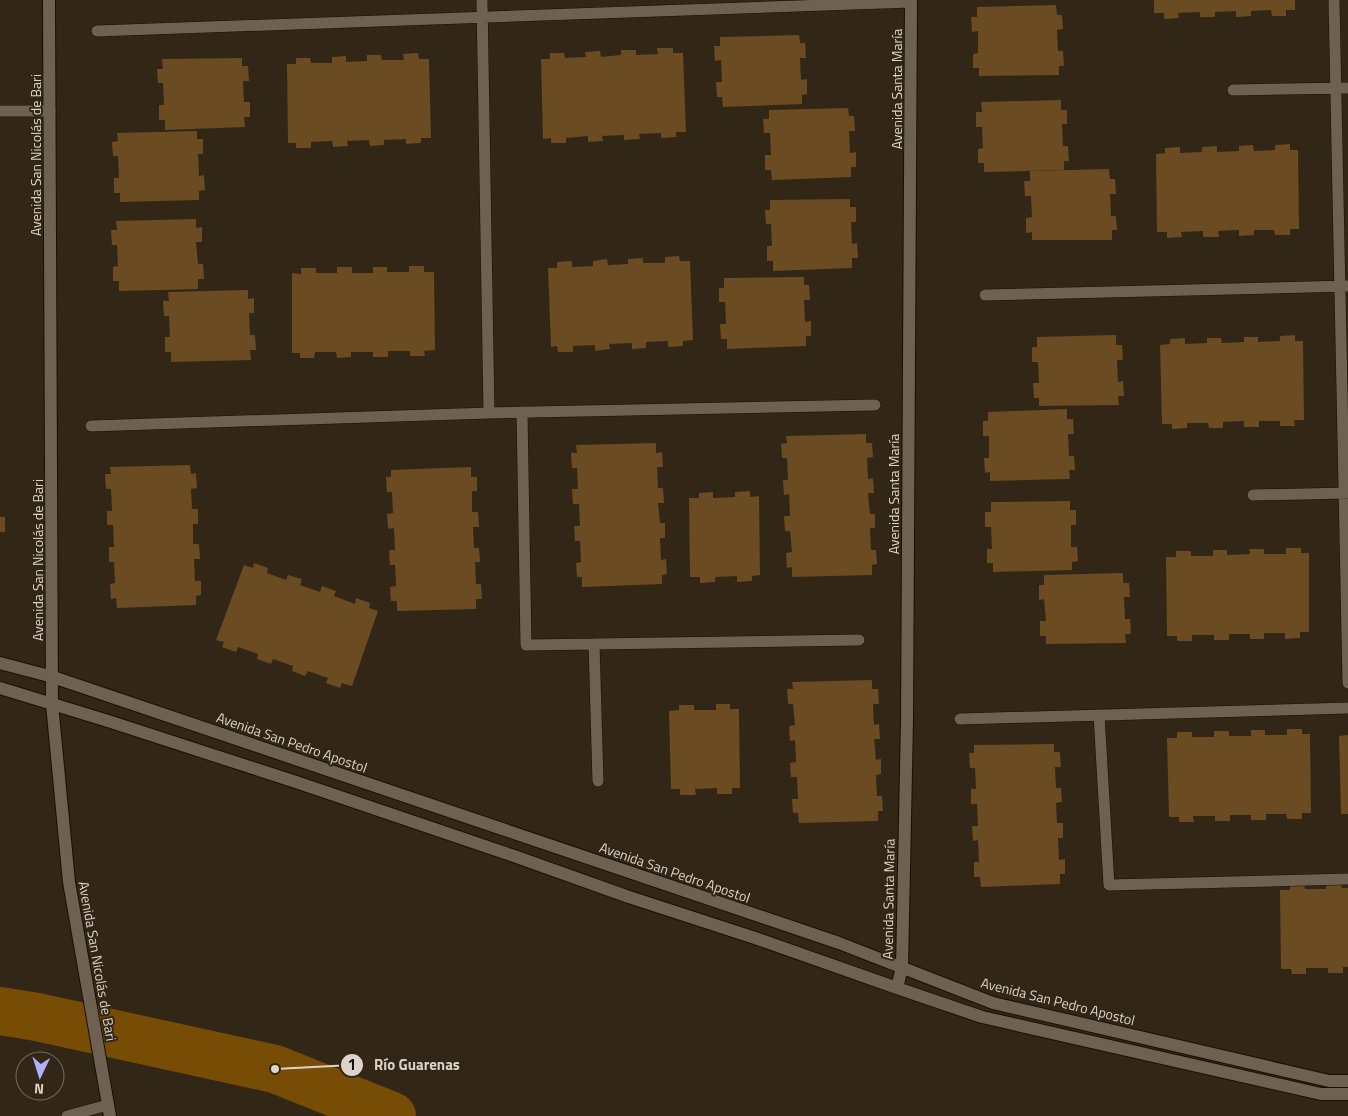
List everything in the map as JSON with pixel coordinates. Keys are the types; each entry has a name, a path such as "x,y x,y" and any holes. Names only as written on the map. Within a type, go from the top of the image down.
{"street":[{"name":"Avenida San Nicolás de Bari","path":"49,0 52,704 69,882 109,1110"},
{"name":"Avenida Santa María","path":"897,988 902,968 907,721 911,1"},
{"name":"Avenida San Pedro Apostol","path":"0,663 52,678 820,937 994,1003 1329,1081 1348,1081"},
{"path":"0,688 296,782 982,1017 1321,1094 1348,1094"}],"lane":[{"path":"482,0 489,413"},
{"path":"1334,0 1344,286 1348,682"},
{"path":"97,31 911,1"},
{"path":"1233,90 1348,88"},
{"path":"0,111 50,111"},
{"path":"984,295 1344,286"},
{"path":"91,426 522,412 875,404"},
{"path":"522,412 526,646 859,640"},
{"path":"1253,495 1346,493"},
{"path":"594,644 598,781"},
{"path":"960,719 1348,708"},
{"path":"1099,715 1109,885 1348,879"},
{"path":"67,1116 109,1110"}],"building":[{"path":"1154,0 1295,0 1295,10 1286,10 1286,16 1272,16 1271,10 1251,11 1251,16 1236,17 1236,11 1215,12 1215,17 1200,17 1200,12 1178,13 1179,18 1164,19 1164,13 1154,13"},
{"path":"1056,5 1057,15 1062,15 1063,29 1057,30 1058,51 1063,51 1064,66 1059,66 1059,75 979,76 979,68 973,68 973,54 978,53 978,31 972,32 971,17 977,17 977,7"},
{"path":"799,35 800,43 805,43 806,58 800,58 801,80 807,79 807,94 802,95 802,104 723,107 722,97 717,97 716,82 722,82 721,60 715,61 714,46 720,46 720,37"},
{"path":"657,48 673,48 673,53 683,53 686,132 676,132 676,137 661,138 661,133 639,134 640,139 624,140 624,135 602,136 603,141 588,142 588,136 566,138 566,143 551,143 551,138 543,139 541,59 550,59 550,53 564,53 565,58 586,57 585,52 600,51 601,57 621,55 621,50 636,50 636,55 658,54"},
{"path":"418,53 419,59 429,59 431,138 421,138 421,143 406,144 406,139 384,140 384,145 370,146 369,140 347,141 348,146 333,147 332,141 311,142 311,148 296,148 296,143 288,143 287,64 296,64 296,58 310,58 311,63 332,63 332,57 346,56 346,62 367,61 367,55 381,55 382,60 404,60 403,54"},
{"path":"242,58 242,66 248,66 249,81 243,81 244,102 250,102 250,117 244,117 245,127 165,130 165,120 159,120 159,105 164,105 163,83 158,83 157,69 163,69 162,59"},
{"path":"1061,100 1061,110 1067,110 1067,124 1062,124 1063,146 1068,146 1069,161 1064,161 1064,170 984,172 984,163 978,163 978,149 983,148 982,127 976,127 976,112 982,112 981,102"},
{"path":"848,108 849,116 854,116 855,131 849,131 850,153 856,152 856,167 851,167 851,177 772,180 771,170 765,170 765,155 771,155 770,133 764,133 763,119 769,119 769,110"},
{"path":"197,131 197,139 203,139 203,154 198,154 199,176 204,175 205,190 199,191 199,200 120,202 120,193 114,193 114,178 119,178 118,156 113,156 112,142 118,141 117,133"},
{"path":"1290,144 1290,150 1298,150 1299,229 1290,229 1290,235 1275,235 1274,230 1254,230 1254,235 1239,236 1239,230 1218,231 1219,237 1203,237 1203,231 1181,232 1182,237 1167,238 1167,232 1157,232 1156,154 1165,153 1165,148 1180,147 1180,153 1202,152 1202,147 1217,146 1217,152 1239,151 1239,146 1253,145 1254,151 1275,150 1275,145"},
{"path":"1109,169 1110,179 1115,179 1116,194 1110,194 1111,216 1116,216 1117,230 1112,230 1112,240 1032,240 1032,232 1026,233 1026,218 1032,217 1031,196 1025,196 1024,181 1030,181 1030,171"},
{"path":"850,199 850,207 856,207 856,222 851,222 852,244 857,243 858,258 852,258 852,268 773,271 773,261 767,261 767,246 772,246 771,224 766,224 765,210 770,210 770,200"},
{"path":"196,219 196,228 202,227 202,242 196,242 198,264 203,264 204,279 198,279 198,289 119,291 119,281 113,281 113,267 118,266 117,245 112,245 111,230 117,230 116,221"},
{"path":"679,256 680,261 690,261 693,340 683,341 683,346 668,347 668,341 646,342 646,348 632,349 632,343 609,344 610,349 595,351 595,345 573,346 573,352 558,352 557,346 551,347 548,268 557,268 557,262 572,261 572,267 593,266 593,261 607,259 608,265 628,264 628,259 643,258 643,263 665,263 665,257"},
{"path":"409,266 424,266 424,272 434,272 435,350 424,351 425,356 410,356 410,351 388,351 388,357 373,357 373,352 351,352 351,357 337,358 336,352 315,352 314,358 300,358 300,353 292,353 292,273 301,274 301,268 316,268 316,273 337,273 337,267 352,267 352,273 373,273 373,267 387,267 387,272 409,272"},
{"path":"804,277 804,285 809,285 810,300 804,300 805,322 811,321 811,336 806,336 806,346 727,349 727,339 721,339 720,324 726,324 725,302 719,302 719,288 724,288 724,278"},
{"path":"248,290 248,299 254,298 254,313 249,313 250,335 255,335 256,350 250,350 251,360 171,362 171,352 165,352 165,337 170,337 169,316 164,316 163,301 169,301 168,292"},
{"path":"1116,335 1116,345 1122,345 1123,360 1117,360 1118,382 1123,381 1124,396 1118,396 1119,405 1039,406 1039,398 1034,398 1033,383 1039,383 1038,362 1032,362 1032,347 1037,347 1037,337"},
{"path":"1295,335 1295,341 1303,341 1304,420 1294,420 1295,426 1280,426 1280,421 1259,421 1259,427 1244,427 1244,421 1223,422 1223,428 1209,428 1208,423 1187,423 1187,428 1172,429 1172,424 1162,424 1160,345 1170,344 1170,339 1185,338 1185,344 1207,343 1207,338 1221,338 1222,343 1244,342 1244,337 1258,337 1258,342 1280,341 1280,336"},
{"path":"1067,409 1067,419 1073,419 1074,434 1068,434 1069,456 1074,456 1075,470 1069,470 1070,479 990,481 990,472 985,473 984,458 989,458 989,436 983,436 983,421 988,421 988,412"},
{"path":"866,434 866,443 872,443 873,457 867,458 868,479 873,478 874,493 868,493 870,514 875,514 875,528 870,528 871,550 876,550 877,564 872,565 872,575 792,577 792,567 787,568 786,553 792,552 790,531 785,531 784,516 790,516 789,494 784,495 783,480 788,480 787,458 782,458 781,444 787,443 786,436"},
{"path":"656,443 656,453 662,452 663,467 657,467 658,488 663,488 664,503 658,503 660,523 665,523 665,538 660,538 661,560 666,559 667,574 662,575 662,584 582,587 582,577 577,577 576,563 581,562 580,541 575,541 574,526 580,526 579,504 573,504 572,489 578,489 577,468 572,468 571,453 577,453 576,445"},
{"path":"190,465 191,474 196,473 197,488 191,489 192,509 198,509 198,524 193,524 193,544 199,544 200,559 194,559 195,581 201,581 201,595 196,596 196,605 117,608 116,598 111,599 110,584 115,583 114,562 109,562 109,547 114,547 113,525 107,525 107,511 112,511 111,489 106,489 105,474 111,474 110,467"},
{"path":"471,467 471,477 477,477 477,491 472,491 472,512 478,512 479,527 473,527 474,548 479,548 480,562 475,562 476,584 481,584 482,599 476,599 476,609 397,611 397,601 391,601 390,587 396,586 395,565 390,565 389,550 395,550 394,528 388,529 387,514 393,513 392,492 387,492 386,477 391,477 391,470"},
{"path":"750,491 750,497 759,496 760,575 752,576 752,581 737,582 737,576 715,577 715,582 700,583 700,577 690,577 689,498 699,498 699,493 713,492 713,498 735,497 735,492"},
{"path":"1070,501 1070,510 1076,510 1076,525 1071,525 1071,547 1077,547 1078,561 1072,562 1072,570 993,572 993,563 987,563 987,549 992,549 991,527 985,527 985,512 991,512 991,502"},
{"path":"0,517 5,517 5,532 0,532"},
{"path":"1286,548 1301,548 1301,553 1309,553 1309,632 1300,632 1300,638 1285,639 1285,633 1264,633 1264,639 1250,639 1250,634 1229,634 1229,640 1214,640 1214,635 1192,635 1192,641 1177,641 1177,636 1167,636 1166,557 1176,557 1176,551 1191,551 1191,556 1213,556 1213,550 1227,550 1227,555 1250,554 1249,549 1264,549 1264,554 1286,554"},
{"path":"254,563 268,568 267,573 286,580 288,575 302,579 300,585 320,592 322,586 336,591 334,596 355,604 356,598 370,603 369,608 378,611 352,686 342,683 340,688 326,683 328,678 308,671 305,676 292,671 293,666 273,659 271,664 257,659 258,654 238,647 236,652 222,647 224,642 216,640 244,565 253,568"},
{"path":"1123,573 1123,583 1129,583 1130,597 1124,597 1125,619 1130,619 1131,634 1125,634 1126,643 1046,644 1046,636 1040,636 1040,621 1046,621 1044,599 1039,600 1039,585 1044,585 1044,575"},
{"path":"872,680 872,689 878,689 879,704 873,704 874,725 879,724 880,739 874,739 876,760 881,759 881,774 876,775 877,796 882,796 883,811 878,811 878,821 799,823 798,813 793,813 792,799 798,799 797,777 791,777 790,763 796,762 795,740 790,741 789,726 795,725 793,704 788,704 787,689 793,689 792,682"},
{"path":"716,704 730,704 730,709 739,709 740,788 732,788 732,794 717,794 717,788 695,789 696,795 680,795 680,789 671,789 669,711 679,710 679,705 694,705 694,710 716,710"},
{"path":"1287,729 1302,729 1302,734 1310,734 1311,813 1302,813 1302,819 1287,819 1286,814 1266,814 1266,820 1251,820 1251,815 1230,815 1230,821 1215,821 1215,816 1193,816 1194,822 1179,822 1179,817 1169,817 1167,738 1177,738 1177,732 1192,732 1192,737 1214,737 1214,731 1229,731 1229,736 1251,736 1251,730 1265,730 1265,735 1287,735"},
{"path":"1348,735 1348,814 1341,814 1339,736"},
{"path":"1054,744 1054,752 1060,752 1061,767 1055,767 1056,788 1061,788 1062,802 1056,803 1057,823 1063,823 1063,838 1058,838 1059,860 1065,859 1065,874 1060,874 1060,884 981,887 980,877 974,877 974,862 979,862 978,840 973,841 972,826 978,826 977,804 971,804 971,789 976,789 975,768 970,768 969,753 974,753 974,745"},
{"path":"1326,883 1341,883 1342,888 1348,888 1348,967 1343,967 1343,973 1328,973 1328,968 1306,968 1306,974 1292,974 1291,969 1281,969 1280,890 1290,890 1290,884 1304,884 1305,889 1326,889"}],"waterway":[{"path":"0,1011 37,1017 275,1069 392,1116"}],"place":[{"name":"Río Guarenas","path":"275,1069"}]}
